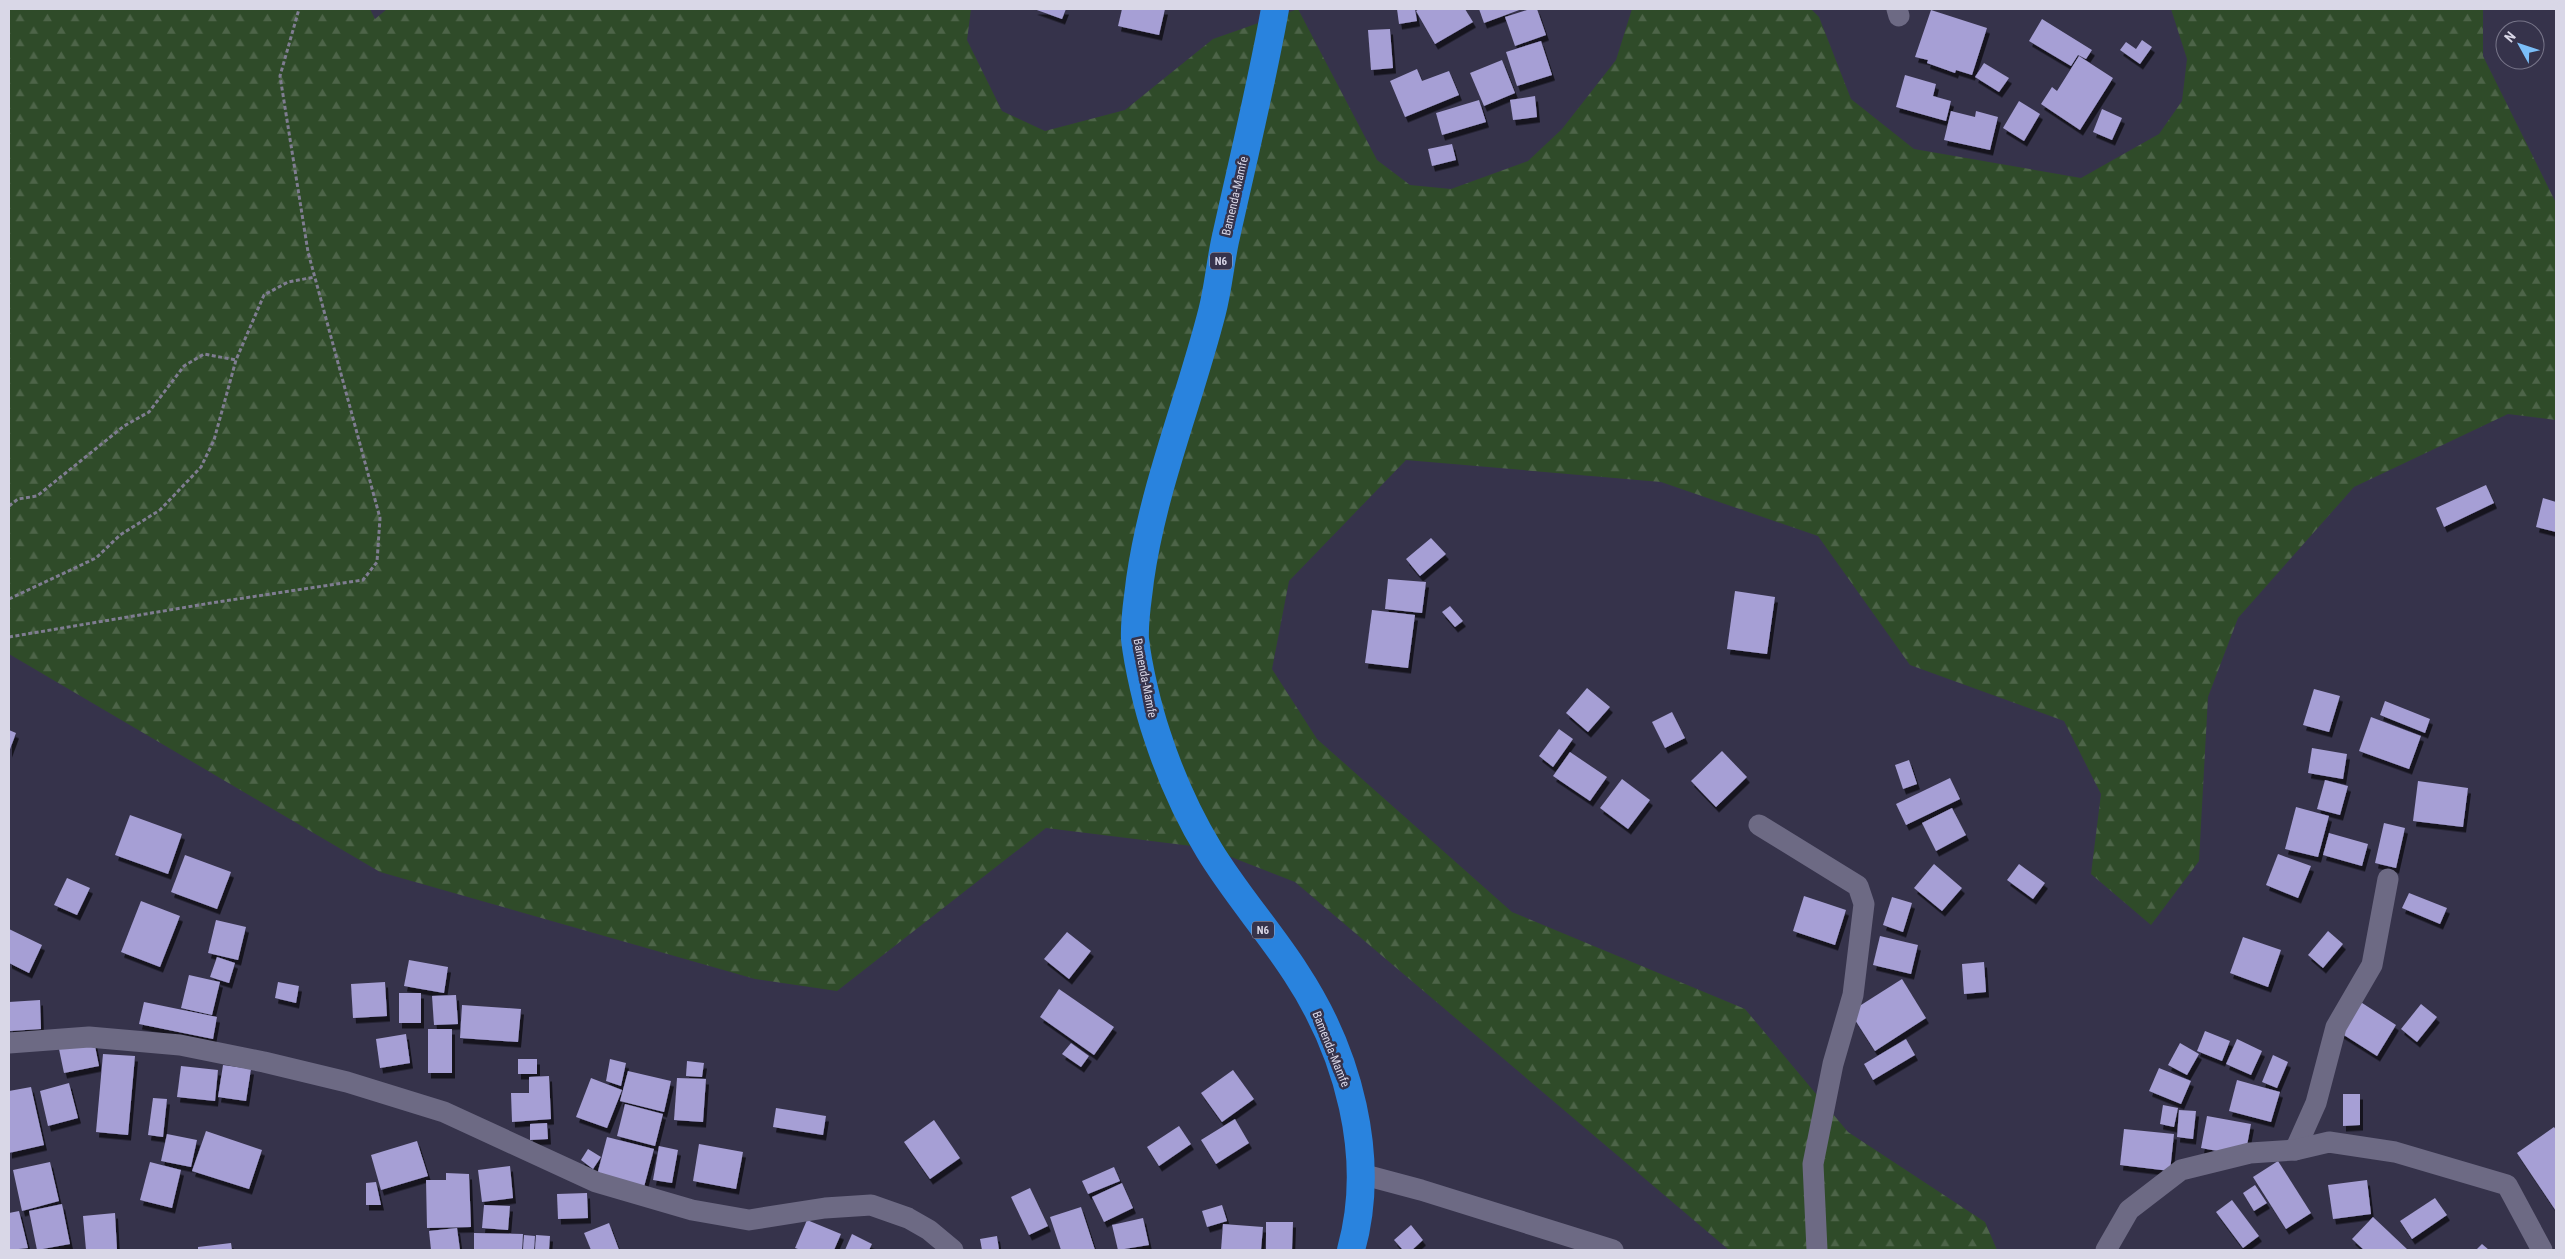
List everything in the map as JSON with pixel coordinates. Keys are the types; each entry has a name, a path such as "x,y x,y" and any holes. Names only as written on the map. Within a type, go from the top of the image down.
{"highway":[{"name":"Bamenda-Mamfe","path":"1275,9 1263,77 1224,245 1212,311 1153,510 1136,616 1136,640 1156,732 1176,787 1208,848 1249,911 1296,974 1324,1024 1347,1085 1357,1128 1362,1174 1351,1250"}],"street":[{"path":"1759,825 1858,886 1864,904 1853,995 1833,1064 1813,1164 1817,1250"},
{"path":"2295,1150 2316,1104 2336,1027 2372,965 2388,879"},
{"path":"9,1043 89,1037 180,1045 264,1062 346,1082 444,1112 596,1182 692,1210 749,1220 825,1208 871,1205 908,1218 930,1230 953,1250"},
{"path":"2106,1250 2129,1210 2181,1170 2250,1153 2295,1150 2329,1142 2395,1152 2507,1185 2542,1250"},
{"path":"1362,1174 1422,1190 1613,1250"}],"path":[{"path":"9,638 211,603 363,580 377,562 380,518 308,252 280,76 299,9"},
{"path":"9,599 96,558 120,535 160,510 201,467 214,440 236,360 264,295 288,282 315,277"},
{"path":"9,506 18,499 37,496 124,426 149,412 184,366 204,354 236,360"}],"green space":[{"path":"9,9 370,9 375,19 387,9 971,9 967,40 1002,111 1045,131 1125,110 1213,39 1298,9 1377,160 1410,185 1451,189 1528,161 1562,129 1616,60 1632,9 1811,9 1819,17 1851,99 1914,149 2081,178 2159,134 2182,101 2187,59 2171,9 2483,9 2483,56 2556,203 2556,420 2508,414 2354,487 2238,618 2208,697 2199,861 2151,925 2091,874 2101,794 2064,721 1910,665 1818,536 1661,482 1406,460 1289,581 1272,669 1317,739 1512,912 1745,1009 1848,1132 1985,1222 1997,1250 1729,1250 1295,882 1208,848 1046,828 837,991 755,979 380,872 9,654"}],"building":[{"path":"1034,9 1066,9 1062,19"},
{"path":"1122,9 1165,9 1159,35 1118,26"},
{"path":"1397,9 1415,9 1417,21 1399,24"},
{"path":"1419,9 1465,9 1473,22 1435,44 1416,11"},
{"path":"1479,9 1522,9 1484,23"},
{"path":"1530,9 1537,9 1546,35 1515,46 1505,17"},
{"path":"1931,10 1987,28 1972,75 1956,70 1955,73 1927,63 1928,60 1915,57"},
{"path":"2042,19 2092,50 2086,59 2078,55 2071,66 2029,41"},
{"path":"1390,29 1393,68 1371,70 1368,30"},
{"path":"2142,40 2152,47 2140,64 2120,50 2126,42 2136,49"},
{"path":"1541,41 1552,75 1517,86 1506,52"},
{"path":"2079,56 2113,78 2080,130 2041,104 2052,87 2057,91"},
{"path":"1502,60 1515,93 1484,106 1470,73"},
{"path":"1984,63 2009,78 1999,92 1975,77"},
{"path":"1417,69 1422,81 1449,71 1459,95 1405,117 1390,81"},
{"path":"1905,75 1936,84 1933,96 1951,101 1946,121 1896,107"},
{"path":"1535,96 1537,117 1513,120 1510,100"},
{"path":"1479,100 1486,122 1442,135 1436,113"},
{"path":"2019,101 2040,114 2024,141 2003,128"},
{"path":"2102,109 2122,118 2112,140 2093,132"},
{"path":"1951,111 1975,117 1976,111 1998,117 1990,150 1944,140"},
{"path":"1452,144 1456,160 1432,166 1428,149"},
{"path":"2486,485 2494,503 2444,527 2436,508"},
{"path":"2543,498 2556,502 2556,532 2536,527"},
{"path":"1431,538 1446,554 1420,576 1406,559"},
{"path":"1388,579 1426,582 1422,613 1385,609"},
{"path":"1735,591 1775,597 1767,654 1727,649"},
{"path":"1450,606 1463,621 1455,627 1442,612"},
{"path":"1372,610 1415,615 1408,668 1365,663"},
{"path":"1587,688 1610,707 1588,732 1566,713"},
{"path":"2314,689 2340,696 2329,732 2303,725"},
{"path":"2385,701 2430,719 2425,733 2380,715"},
{"path":"1672,712 1685,738 1665,748 1652,722"},
{"path":"2371,717 2421,736 2409,769 2359,751"},
{"path":"1559,729 1573,739 1553,767 1539,756"},
{"path":"9,730 16,733 9,752"},
{"path":"2312,748 2347,754 2343,779 2308,773"},
{"path":"1722,751 1747,777 1716,807 1691,781"},
{"path":"1570,752 1607,777 1590,801 1553,776"},
{"path":"1909,760 1917,784 1903,789 1895,765"},
{"path":"1950,778 1960,799 1906,825 1896,804"},
{"path":"1622,779 1650,800 1628,829 1600,808"},
{"path":"2325,780 2348,786 2340,815 2317,809"},
{"path":"2418,781 2468,788 2463,827 2413,821"},
{"path":"2296,807 2329,816 2318,857 2285,849"},
{"path":"1952,808 1966,835 1936,851 1922,823"},
{"path":"130,815 182,834 168,874 115,855"},
{"path":"2384,823 2405,828 2396,868 2375,863"},
{"path":"2329,833 2368,844 2362,866 2323,855"},
{"path":"2278,854 2311,866 2298,898 2266,885"},
{"path":"185,855 231,872 217,909 171,892"},
{"path":"1934,864 1962,888 1942,911 1914,888"},
{"path":"2019,864 2045,883 2033,899 2007,880"},
{"path":"67,878 90,888 77,915 54,905"},
{"path":"2409,893 2447,908 2440,924 2402,908"},
{"path":"1804,896 1846,910 1835,945 1793,931"},
{"path":"1892,897 1912,903 1903,932 1883,925"},
{"path":"141,901 180,916 160,967 121,952"},
{"path":"216,920 246,927 238,960 208,953"},
{"path":"9,929 42,945 29,973 9,963"},
{"path":"2328,931 2343,944 2323,968 2308,955"},
{"path":"1067,932 1091,951 1069,979 1044,959"},
{"path":"1880,936 1918,945 1911,974 1873,965"},
{"path":"2243,937 2281,950 2268,987 2230,973"},
{"path":"217,957 235,963 229,983 210,977"},
{"path":"409,960 448,967 444,993 404,986"},
{"path":"1984,962 1986,992 1964,994 1962,964"},
{"path":"189,975 220,982 212,1015 181,1008"},
{"path":"1902,979 1926,1018 1875,1051 1850,1012"},
{"path":"278,982 299,986 296,1003 275,998"},
{"path":"385,982 387,1016 353,1018 351,984"},
{"path":"1059,989 1114,1027 1094,1055 1040,1017"},
{"path":"399,993 421,993 421,1023 399,1023"},
{"path":"456,995 458,1024 434,1025 432,996"},
{"path":"2356,999 2396,1025 2377,1056 2336,1030"},
{"path":"40,1000 41,1029 10,1031 9,1002"},
{"path":"144,1002 217,1017 213,1039 139,1024"},
{"path":"2421,1004 2437,1017 2417,1042 2401,1029"},
{"path":"462,1005 521,1009 518,1042 460,1038"},
{"path":"428,1029 452,1029 452,1073 428,1073"},
{"path":"2205,1031 2230,1041 2222,1061 2197,1051"},
{"path":"406,1034 410,1063 380,1068 376,1039"},
{"path":"1906,1039 1915,1055 1873,1080 1864,1064"},
{"path":"2237,1039 2262,1051 2251,1075 2226,1064"},
{"path":"94,1041 99,1066 64,1073 59,1049"},
{"path":"1071,1043 1089,1056 1081,1067 1062,1054"},
{"path":"2180,1043 2199,1054 2187,1075 2168,1065"},
{"path":"103,1054 135,1056 128,1135 96,1132"},
{"path":"2273,1055 2288,1062 2277,1088 2262,1082"},
{"path":"518,1059 537,1059 537,1074 518,1074"},
{"path":"610,1059 626,1063 621,1086 606,1081"},
{"path":"687,1061 704,1063 702,1077 686,1076"},
{"path":"223,1065 251,1069 246,1101 218,1097"},
{"path":"181,1066 218,1070 215,1101 177,1097"},
{"path":"2159,1068 2191,1081 2181,1104 2149,1091"},
{"path":"1233,1070 1254,1099 1222,1122 1201,1093"},
{"path":"628,1071 671,1081 664,1112 620,1101"},
{"path":"549,1076 551,1119 512,1122 511,1093 529,1093 529,1077"},
{"path":"591,1078 622,1090 607,1128 576,1117"},
{"path":"677,1078 706,1079 703,1122 674,1120"},
{"path":"2237,1080 2280,1092 2271,1122 2229,1111"},
{"path":"69,1083 78,1118 48,1126 40,1091"},
{"path":"31,1087 44,1145 9,1153 9,1091"},
{"path":"2343,1094 2360,1094 2360,1125 2343,1126"},
{"path":"153,1098 167,1099 163,1137 148,1135"},
{"path":"625,1104 663,1114 655,1146 617,1136"},
{"path":"2163,1105 2178,1108 2174,1127 2160,1124"},
{"path":"776,1108 826,1116 823,1135 773,1127"},
{"path":"2179,1110 2196,1111 2193,1139 2177,1137"},
{"path":"2207,1116 2251,1124 2245,1156 2201,1148"},
{"path":"1235,1119 1249,1143 1216,1164 1201,1140"},
{"path":"934,1120 960,1158 930,1179 904,1142"},
{"path":"547,1123 548,1139 530,1140 530,1124"},
{"path":"1179,1126 1191,1144 1159,1166 1147,1147"},
{"path":"2554,1127 2556,1130 2556,1211 2517,1153"},
{"path":"2124,1129 2174,1134 2170,1171 2120,1165"},
{"path":"206,1131 262,1150 249,1189 192,1171"},
{"path":"167,1134 197,1140 191,1167 161,1161"},
{"path":"607,1137 654,1149 644,1187 597,1175"},
{"path":"417,1141 428,1176 381,1190 371,1155"},
{"path":"699,1144 743,1152 736,1189 693,1181"},
{"path":"659,1146 678,1150 672,1183 653,1180"},
{"path":"588,1149 601,1157 593,1169 581,1160"},
{"path":"2278,1161 2311,1213 2286,1229 2253,1177"},
{"path":"50,1162 59,1201 22,1211 13,1170"},
{"path":"150,1162 181,1170 172,1208 140,1200"},
{"path":"510,1166 513,1198 482,1202 478,1170"},
{"path":"1114,1167 1120,1181 1088,1194 1082,1181"},
{"path":"446,1173 469,1174 471,1227 427,1228 426,1180 446,1180"},
{"path":"2367,1180 2371,1214 2333,1219 2328,1185"},
{"path":"376,1182 381,1205 366,1205 366,1183"},
{"path":"1122,1183 1133,1208 1104,1222 1092,1197"},
{"path":"2255,1185 2267,1203 2254,1211 2243,1193"},
{"path":"1030,1188 1048,1226 1029,1235 1011,1197"},
{"path":"587,1193 588,1218 558,1219 557,1194"},
{"path":"2435,1198 2447,1215 2412,1239 2400,1221"},
{"path":"2232,1200 2259,1236 2243,1248 2216,1212"},
{"path":"62,1204 70,1244 37,1250 29,1211"},
{"path":"484,1205 510,1206 508,1230 482,1228"},
{"path":"1222,1205 1227,1221 1207,1227 1202,1211"},
{"path":"1081,1207 1095,1250 1061,1250 1050,1217"},
{"path":"19,1211 28,1248 9,1250 9,1213"},
{"path":"115,1213 117,1250 86,1250 83,1216"},
{"path":"2373,1217 2408,1250 2364,1250 2352,1239"},
{"path":"1143,1218 1149,1245 1118,1250 1112,1225"},
{"path":"807,1220 841,1234 834,1250 801,1250 795,1248"},
{"path":"1266,1222 1293,1222 1292,1250 1266,1250"},
{"path":"609,1223 619,1250 591,1250 584,1233"},
{"path":"1223,1224 1263,1227 1261,1250 1221,1250"},
{"path":"1411,1225 1423,1240 1412,1250 1403,1250 1394,1240"},
{"path":"457,1228 460,1250 431,1250 429,1231"},
{"path":"474,1233 523,1234 522,1250 474,1250"},
{"path":"852,1234 872,1244 869,1250 845,1250"},
{"path":"524,1235 535,1236 534,1250 523,1250"},
{"path":"536,1235 550,1236 549,1250 535,1250"},
{"path":"997,1236 999,1250 982,1250 980,1239"},
{"path":"231,1243 232,1250 198,1250 198,1247"},
{"path":"2482,1244 2489,1250 2476,1250"}]}
